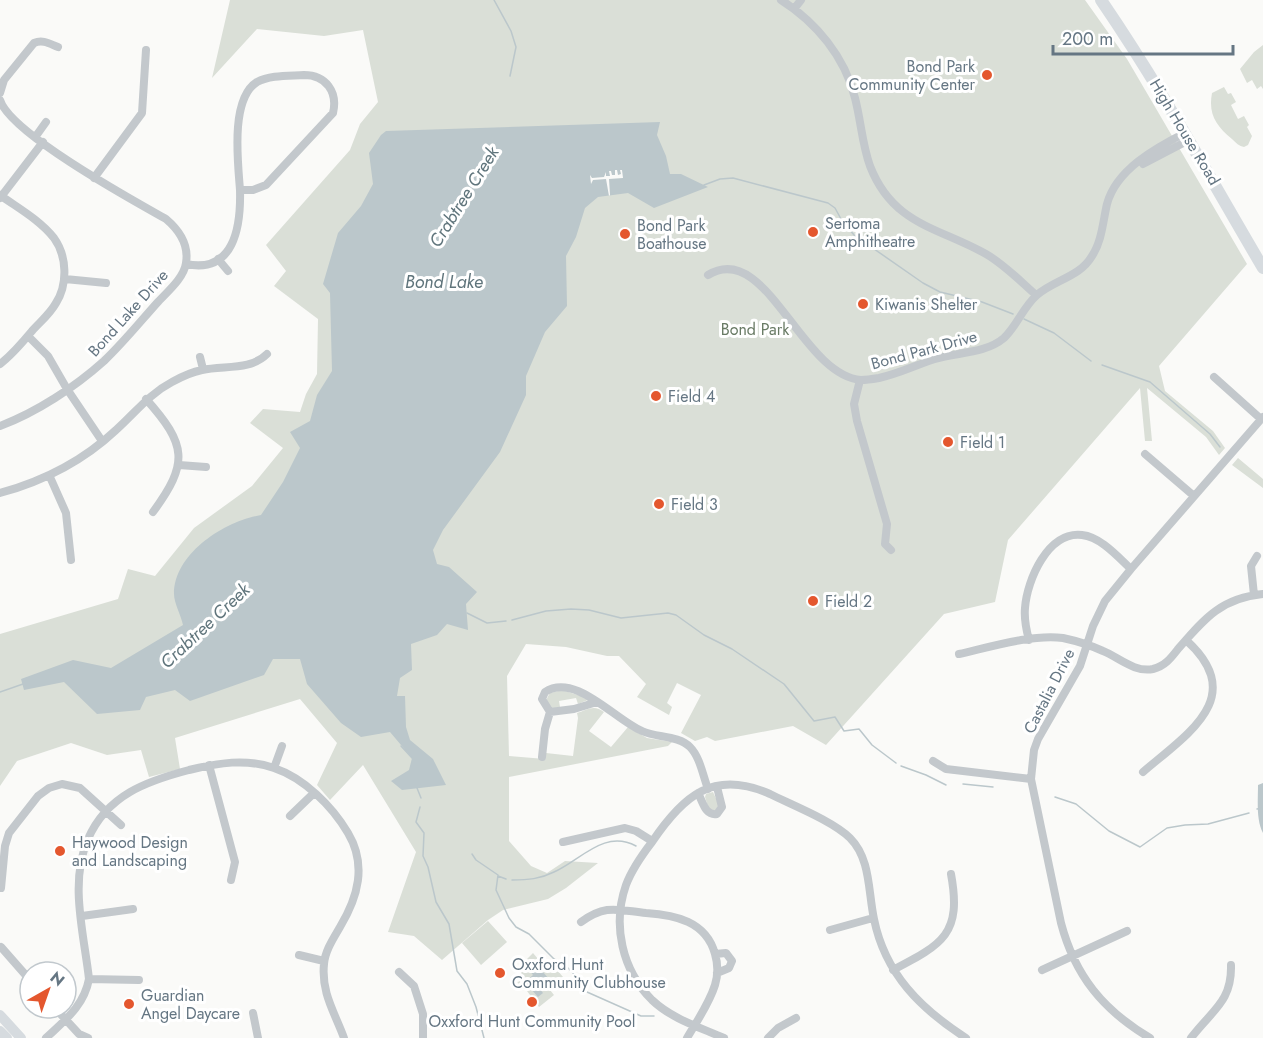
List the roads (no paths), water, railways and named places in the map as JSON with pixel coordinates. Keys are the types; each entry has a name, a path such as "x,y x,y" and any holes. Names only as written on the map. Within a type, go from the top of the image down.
{"main road":[{"name":"High House Road","path":"1101,0 1146,68 1263,268"}],"street":[{"path":"781,0 794,9 826,40 843,68 855,95 870,166 888,198 916,222 974,248 998,262 1036,295"},
{"path":"794,9 801,0"},
{"path":"0,93 4,80 34,43 47,42 58,47"},
{"path":"94,178 142,113 146,50"},
{"path":"186,264 203,266 218,259 227,252 235,237 240,190 238,126 250,89 258,82 269,78 311,75 324,80 332,90 334,97 334,108 328,120 266,185 253,190 240,190"},
{"name":"Bond Lake Drive","path":"0,100 2,108 39,139 94,178 175,226 184,240 186,264 173,285 96,368 29,412 0,426"},
{"path":"0,364 57,303 64,279 63,260 53,237 39,223 0,196 39,139 46,122"},
{"name":"Bond Park Drive","path":"708,275 718,270 732,268 748,273 820,357 839,371 860,380 886,376 938,358 983,349 1006,336 1036,295 1075,273 1091,258 1100,238 1111,191 1122,176 1133,168 1166,153 1187,136"},
{"path":"218,259 228,272"},
{"path":"64,279 106,283"},
{"path":"28,336 48,356 102,441"},
{"path":"0,493 50,477 69,465 115,431 146,399 173,381 203,369 253,364 267,354"},
{"path":"200,357 203,369"},
{"path":"1214,377 1262,418"},
{"path":"860,380 854,404 857,422 888,524 885,544 891,550"},
{"path":"146,399 172,431 178,447 179,465 171,486 153,513"},
{"name":"Castalia Drive","path":"1150,1038 1127,1023 1100,998 1082,975 1073,956 1061,923 1030,779 1034,750 1080,666 1098,613 1105,601 1262,418"},
{"path":"1145,454 1194,496"},
{"path":"179,465 206,467"},
{"path":"50,477 66,513 71,560"},
{"path":"1029,640 1024,616 1027,593 1044,556 1056,543 1067,536 1089,536 1104,545 1131,569"},
{"path":"959,654 1029,640 1056,638 1087,644 1146,670 1156,668 1167,662 1204,619 1217,609 1237,598 1259,594 1251,566 1257,556"},
{"path":"1143,772 1198,725 1209,707 1212,692 1210,673 1198,651 1186,640"},
{"path":"542,757 545,729 550,712 542,699 545,692 556,686 575,689 638,730 688,745 697,759 708,789"},
{"path":"550,712 574,709 597,702"},
{"path":"274,768 282,746"},
{"path":"78,1006 87,989 89,979 79,892 79,871 90,834 120,798 145,783 209,765 248,761 274,768 297,779 314,793 346,830 355,848 359,865 356,896 329,947 324,961 323,976 326,996 344,1038"},
{"path":"933,761 946,769 1030,779"},
{"path":"209,765 235,862 231,880"},
{"path":"724,1038 680,1019 660,1007 647,995 635,978 624,955 620,911 629,878 673,812 698,793 736,784 759,789 845,834 856,845 865,861 873,918 883,950 893,970 926,1009 966,1038"},
{"path":"1,888 5,846 9,833 43,791 55,785 75,786 86,792 121,825"},
{"path":"698,793 708,813 717,814 722,807 717,787"},
{"path":"290,816 314,793"},
{"path":"563,842 625,828 640,833 652,841"},
{"path":"893,970 934,946 946,934 955,912 955,894 951,874"},
{"path":"82,916 133,909"},
{"path":"581,922 600,910 620,911 668,915 691,923 702,931 711,942 717,973 712,992 687,1038"},
{"path":"830,930 873,918"},
{"path":"1042,969 1127,931"},
{"path":"1,947 18,966"},
{"path":"715,954 726,953 732,961 729,968 717,973"},
{"path":"299,955 324,961"},
{"path":"1191,1038 1227,995 1232,978 1231,965"},
{"path":"399,972 414,986 423,1014 423,1038"},
{"path":"89,979 139,980"},
{"path":"253,1013 258,1038"},
{"path":"0,1015 21,1038"},
{"path":"768,1038 778,1028 796,1018"},
{"path":"46,1038 66,1020 79,1034 88,1038"},
{"path":"0,1030 7,1038"}],"water":[{"name":"Bond Lake","path":"660,122 657,135 666,156 670,174 681,174 708,187 654,208 628,193 598,197 585,208 576,237 566,256 567,306 545,332 526,376 526,395 500,452 443,530 433,550 437,564 449,567 477,592 466,604 468,630 447,624 437,635 411,644 412,670 400,678 397,696 405,696 406,727 410,740 433,759 446,785 402,790 391,781 409,770 412,758 390,732 361,737 341,723 307,684 300,659 273,659 264,675 190,701 175,690 146,697 140,710 97,714 64,682 24,690 21,679 73,660 111,668 183,625 174,594 176,579 183,565 204,541 218,532 247,518 261,515 283,482 300,448 290,432 310,421 317,395 332,371 330,293 323,284 338,233 361,206 373,184 369,153 381,135 386,131"},
{"path":"1263,783 1263,833 1259,822 1258,785"},
{"path":"536,964 549,979 539,988 543,993 538,997 525,982 533,975 529,970"}],"waterway":[{"path":"494,0 511,31 516,47 510,76"},
{"path":"704,185 720,179 733,178 828,203 835,208 854,235 923,283 940,292 982,302 1013,314"},
{"path":"1024,319 1054,333 1091,361"},
{"path":"1102,365 1150,382 1210,434 1220,447"},
{"path":"512,620 546,611 571,609 589,610 621,618 668,613 676,615 784,684 814,721 835,717 844,731 859,729 872,745 896,763"},
{"path":"467,613 487,623 506,621"},
{"name":"Crabtree Creek","path":"0,692 23,684"},
{"path":"401,746 412,758"},
{"path":"901,766 946,785"},
{"path":"963,784 993,787"},
{"path":"417,788 421,798"},
{"path":"1055,797 1076,804 1109,831 1140,847 1167,828 1208,824 1249,813"},
{"path":"420,807 416,822 424,833 423,856 428,867 436,902 449,924 457,971 467,984 484,1038"},
{"path":"1257,809 1263,808"},
{"path":"512,880 534,879 549,874 593,848 613,841 636,846"},
{"path":"472,854 476,860 498,875 496,890 509,918 516,927 529,934 554,959 567,967 574,974 578,988 641,1016 654,1016"},
{"path":"498,876 506,879"}],"place":[{"name":"Bond Park Community Center","path":"987,75"},
{"name":"Sertoma Amphitheatre","path":"813,232"},
{"name":"Bond Park Boathouse","path":"625,234"},
{"name":"Kiwanis Shelter","path":"863,304"},
{"name":"Field 4","path":"656,396"},
{"name":"Field 1","path":"948,442"},
{"name":"Field 3","path":"659,504"},
{"name":"Field 2","path":"813,601"},
{"name":"Haywood Design and Landscaping","path":"60,851"},
{"name":"Oxxford Hunt Community Clubhouse","path":"500,973"},
{"name":"Oxxford Hunt Community Pool","path":"532,1002"},
{"name":"Guardian Angel Daycare","path":"129,1004"}],"park label":[{"name":"Bond Park","path":"755,329"}]}
